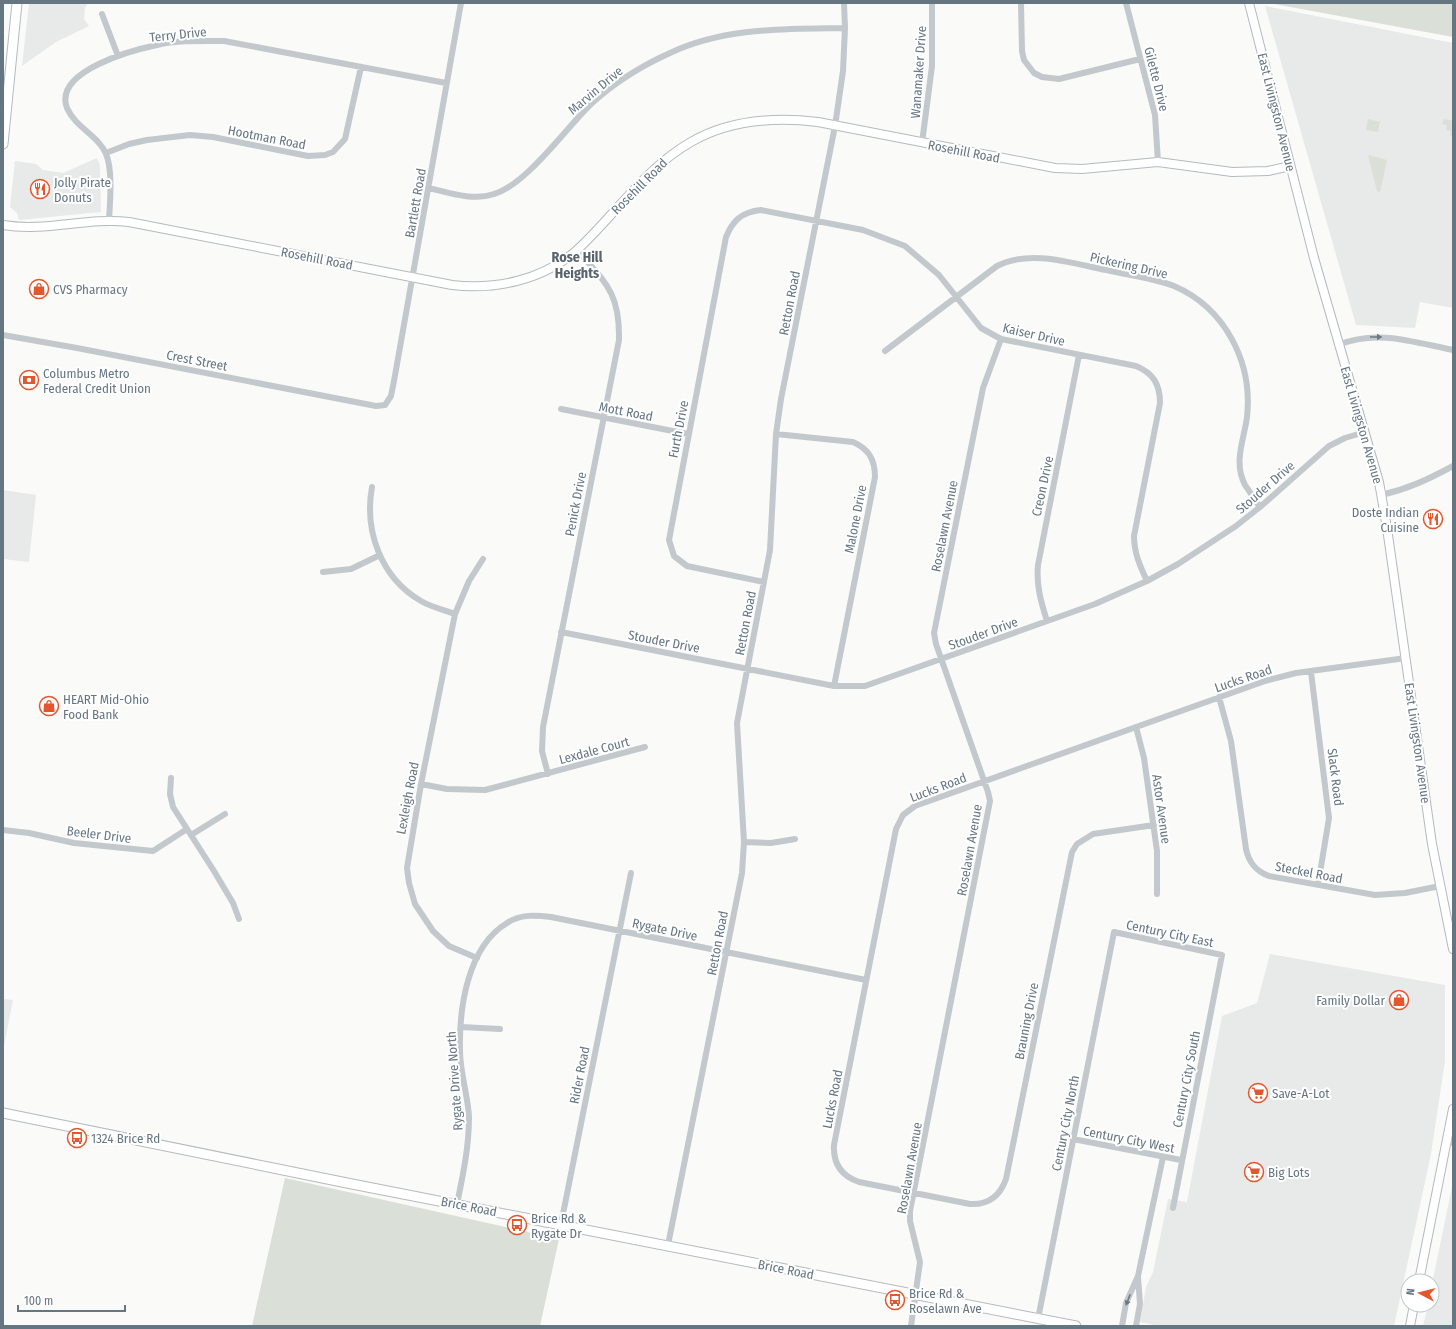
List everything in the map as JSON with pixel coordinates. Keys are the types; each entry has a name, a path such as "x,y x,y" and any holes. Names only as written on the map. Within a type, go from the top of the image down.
{"main road":[{"path":"3,144 17,3"},
{"name":"Brice Road","path":"3,1113 1075,1326"}],"street":[{"name":"Bartlett Road","path":"385,404 389,401 393,386 461,3"},
{"name":"Retton Road","path":"668,1245 742,873 744,842 736,728 764,582 772,530 776,434 781,399 835,126 843,71 845,28 844,3"},
{"name":"Wanamaker Drive","path":"922,143 930,95 932,66 932,3"},
{"path":"1021,3 1022,51 1024,60 1034,73 1042,77 1059,79 1140,59"},
{"name":"Gilette Drive","path":"1126,3 1155,115 1158,162"},
{"name":"East Livingston Avenue","path":"1249,3 1290,166 1338,345 1365,432 1381,495 1432,844 1453,949"},
{"path":"102,14 118,56"},
{"name":"Marvin Drive","path":"429,188 476,197 494,195 504,191 525,175 579,116 606,91 636,71 688,45 712,38 769,30 845,28"},
{"name":"Terry Drive","path":"106,153 72,116 67,107 66,96 69,87 82,72 118,56 158,45 200,40 224,41 446,83"},
{"name":"Hootman Road","path":"106,153 129,144 147,140 190,135 213,137 308,156 325,155 336,149 345,139 361,67"},
{"name":"Rosehill Road","path":"3,225 36,228 109,220 141,224 464,286 501,285 527,278 541,272 577,250 647,175 692,141 731,127 764,121 801,120 1055,168 1082,169 1158,162 1232,172 1268,170 1290,166"},
{"path":"106,153 109,172 109,220"},
{"name":"Kaiser Drive","path":"739,217 750,211 762,210 863,230 905,246 938,275 981,328 1001,339 1143,369 1155,380 1158,387 1160,403 1134,536 1134,547 1137,560 1147,581"},
{"name":"Furth Drive","path":"739,217 730,226 726,238 669,532 669,540 674,556 687,566 764,582"},
{"name":"Penick Drive","path":"548,774 542,751 543,727 619,340 618,310 605,282 577,250"},
{"name":"Pickering Drive","path":"885,351 955,297 1006,261 1028,257 1153,280 1173,286 1192,296 1208,308 1223,324 1243,361 1247,400 1247,417 1239,458 1240,470 1245,484 1260,507"},
{"name":"Crest Street","path":"3,335 376,406 385,404"},
{"path":"1338,345 1354,339 1384,337 1453,350"},
{"name":"Roselawn Avenue","path":"911,1326 920,1262 910,1221 914,1193 990,809 988,792 935,639 935,625 983,388 1001,339"},
{"name":"Creon Drive","path":"1047,621 1038,594 1036,580 1079,355"},
{"name":"Mott Road","path":"561,409 688,434"},
{"name":"Stouder Drive","path":"561,632 834,686 865,686 942,660 1095,604 1147,581 1208,545 1260,507 1321,452 1336,442 1365,432"},
{"name":"Malone Drive","path":"776,434 853,442 862,446 873,460 875,477 834,686"},
{"path":"1381,495 1404,490 1453,466"},
{"path":"372,487 369,510 370,522 380,555 393,576 411,594 427,604 455,614"},
{"path":"323,572 350,568 380,555"},
{"name":"Lexleigh Road","path":"476,958 449,946 433,931 420,914 412,894 407,868 421,784 455,614 470,581 483,558"},
{"name":"Lucks Road","path":"914,1193 854,1180 841,1172 835,1161 834,1145 896,829 901,818 915,806 1270,679 1406,658"},
{"name":"Slack Road","path":"1311,672 1330,818 1318,885"},
{"name":"Steckel Road","path":"1219,697 1231,742 1246,849 1250,861 1258,870 1269,876 1375,895 1405,893 1440,886"},
{"name":"Astor Avenue","path":"1136,727 1144,758 1154,826 1158,867 1157,894"},
{"name":"Lexdale Court","path":"421,784 447,789 484,790 645,747"},
{"path":"171,778 170,800 233,903 239,919"},
{"path":"191,835 225,814"},
{"name":"Brauning Drive","path":"914,1193 978,1205 993,1199 999,1194 1006,1179 1072,852 1077,844 1093,834 1154,826"},
{"name":"Beeler Drive","path":"3,830 29,833 74,843 153,851 187,829"},
{"path":"744,842 772,843 795,839"},
{"name":"Rider Road","path":"561,1224 631,873"},
{"name":"Rygate Drive","path":"508,922 529,916 539,916 866,980"},
{"name":"Rygate Drive North","path":"457,1204 465,1162 469,1116 460,1052 462,1008 466,988 476,958 489,938 508,922"},
{"name":"Century City East","path":"1114,932 1222,955"},
{"name":"Century City North","path":"1038,1318 1114,932"},
{"name":"Century City South","path":"1173,1208 1181,1160 1222,955"},
{"path":"461,1027 500,1029"},
{"path":"1421,1273 1450,1142 1453,1109"},
{"name":"Century City West","path":"1073,1139 1181,1160"},
{"path":"1122,1326 1126,1303 1138,1276 1162,1157"},
{"path":"1136,1326 1140,1304 1138,1276"},
{"path":"1410,1326 1412,1313"}],"shaded area":[{"path":"29,3 88,3 85,8 84,19 89,26 56,42 22,66"},
{"path":"1268,3 1453,3 1453,37"},
{"path":"1265,6 1453,43 1453,308 1420,302 1415,328 1356,325"},
{"path":"1368,119 1380,122 1378,132 1366,130"},
{"path":"1444,119 1453,121 1453,137 1450,136 1451,131 1446,130 1447,125 1442,124"},
{"path":"1368,155 1387,160 1380,192 1377,191"},
{"path":"97,158 100,165 101,212 19,220 17,213 10,207 15,161 36,164 43,170 63,173"},
{"path":"3,490 36,495 29,562 3,559"},
{"path":"1270,954 1445,985 1445,1061 1431,1154 1405,1273 1400,1273 1400,1298 1394,1326 1159,1326 1140,1322 1146,1287 1153,1272 1168,1199 1187,1202 1222,1016 1257,1003"},
{"path":"3,999 13,1000 3,1051"},
{"path":"285,1178 559,1239 540,1326 252,1326"},
{"path":"1453,1182 1453,1326 1423,1326 1426,1313 1440,1313 1440,1273 1434,1273"}],"place":[{"name":"Jolly Pirate Donuts","path":"40,189"},
{"name":"CVS Pharmacy","path":"39,289"},
{"name":"Columbus Metro Federal Credit Union","path":"29,380"},
{"name":"Doste Indian Cuisine","path":"1433,519"},
{"name":"HEART Mid-Ohio Food Bank","path":"49,706"},
{"name":"Family Dollar","path":"1399,1000"},
{"name":"Save-A-Lot","path":"1258,1093"},
{"name":"1324 Brice Rd","path":"77,1138"},
{"name":"Big Lots","path":"1254,1172"},
{"name":"Brice Rd & Rygate Dr","path":"517,1225"},
{"name":"Brice Rd & Roselawn Ave","path":"895,1300"}],"district":[{"name":"Rose Hill Heights","path":"577,266"}]}
